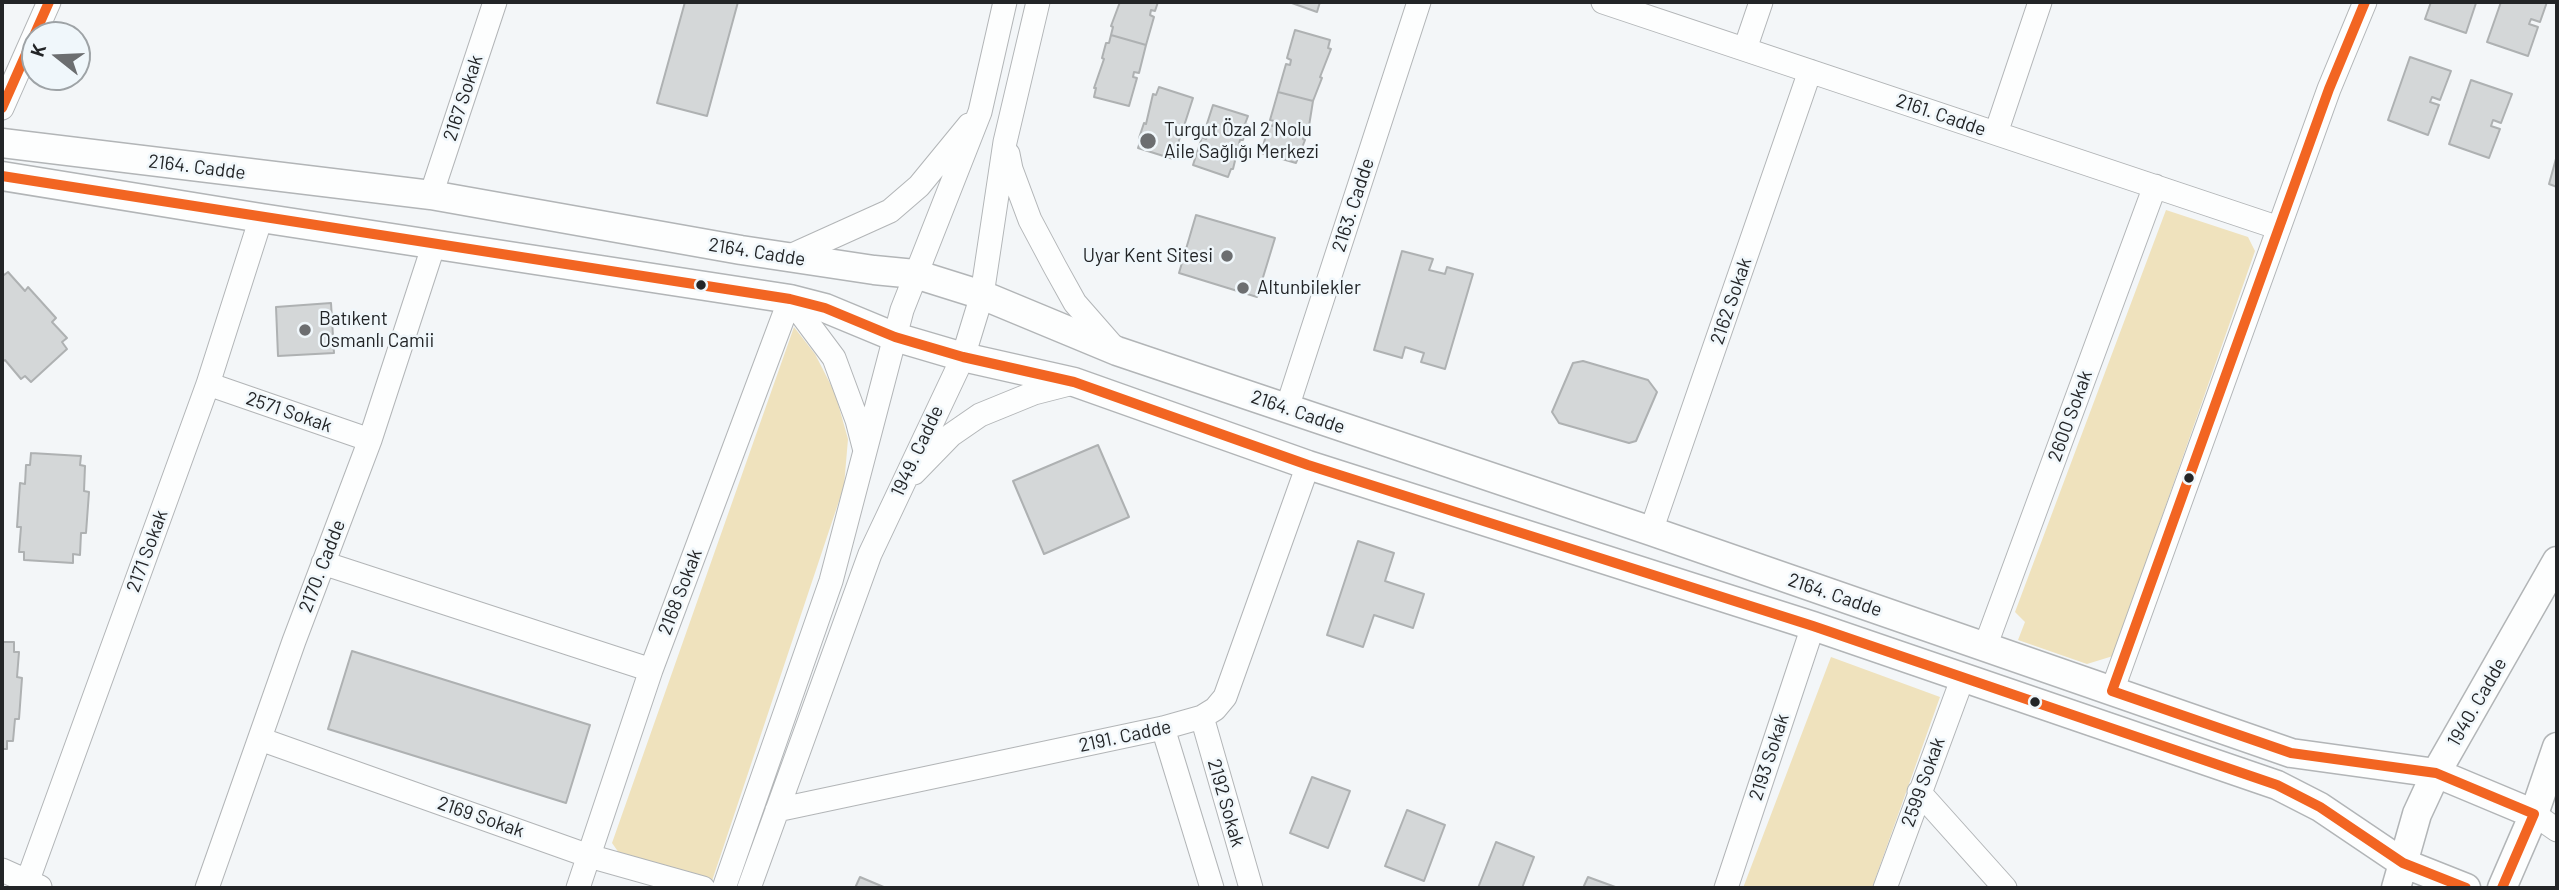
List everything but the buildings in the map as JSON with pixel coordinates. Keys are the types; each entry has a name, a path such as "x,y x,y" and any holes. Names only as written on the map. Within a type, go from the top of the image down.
{"main road":[{"name":"2164. Cadde","path":"2,143 431,195 788,257 915,274 982,295 1117,351 1651,531 2291,753 2436,773 2534,814"},
{"name":"2164. Cadde","path":"2,176 790,299 861,321 895,337 963,357 1074,382 1308,465 1813,626 2277,785 2320,807 2400,876 2466,888"},
{"name":"1940. Cadde","path":"2400,876 2417,814 2436,773 2557,561"},
{"path":"2502,888 2534,814 2557,747"}],"street":[{"path":"2,108 49,2"},
{"name":"2167 Sokak","path":"431,195 495,2"},
{"path":"724,888 831,581 895,337 915,274 980,112 1005,2"},
{"name":"1949. Cadde","path":"749,888 856,589 898,491 963,357 982,295 1005,142 1038,2"},
{"name":"2163. Cadde","path":"1287,408 1419,2"},
{"name":"2161. Cadde","path":"1603,2 2279,228"},
{"path":"1745,49 1761,2"},
{"path":"1996,133 2040,2"},
{"path":"2112,691 2329,89 2365,2"},
{"name":"2162 Sokak","path":"1651,531 1810,71"},
{"path":"788,257 890,211 919,186 980,112"},
{"path":"1005,142 1011,170 1030,220 1075,303 1117,351"},
{"name":"2600 Sokak","path":"1985,647 2155,186"},
{"name":"2171 Sokak","path":"32,886 208,384 261,218"},
{"name":"2170. Cadde","path":"207,888 323,563 370,440 434,244"},
{"path":"790,299 834,358 857,420 866,454"},
{"name":"2168 Sokak","path":"578,888 651,670 790,299"},
{"path":"898,491 933,452 980,415 1024,396 1074,382"},
{"name":"2571 Sokak","path":"208,384 370,440"},
{"name":"2191. Cadde","path":"776,810 1163,728 1202,717 1215,709 1225,697 1308,465"},
{"path":"323,563 651,670"},
{"name":"2193 Sokak","path":"1726,888 1813,626"},
{"name":"2599 Sokak","path":"1885,888 1963,677"},
{"name":"2192 Sokak","path":"1202,717 1251,888"},
{"name":"2192 Sokak","path":"1163,728 1212,888"},
{"name":"2169 Sokak","path":"260,739 589,856 703,888"},
{"path":"1919,792 2004,888"},
{"name":"2164. Cadde","path":"2534,814 2557,830"},
{"path":"2,870 32,886"}],"shaded area":[{"path":"2166,210 2248,237 2255,251 2113,656 2087,664 2018,640 2025,622 2015,612"},
{"path":"794,327 815,354 835,393 848,439 844,486 710,887 624,860 612,843"},
{"path":"1831,657 1940,697 1872,888 1743,888"}],"transit line":[{"path":"2,108 49,2"},
{"path":"2365,2 2329,89 2112,691 2291,753 2436,773 2534,814 2502,888"},
{"path":"2,176 790,299 825,308 895,337 963,357 1074,382 1308,465 1813,626 2277,785 2320,807 2403,863 2466,888"}],"place":[{"name":"Turgut Özal 2 Nolu Aile Sağlığı Merkezi","path":"1148,141"},
{"name":"Uyar Kent Sitesi","path":"1227,256"},
{"name":"Altunbilekler","path":"1243,288"},
{"name":"Batıkent Osmanlı Camii","path":"305,330"}]}
